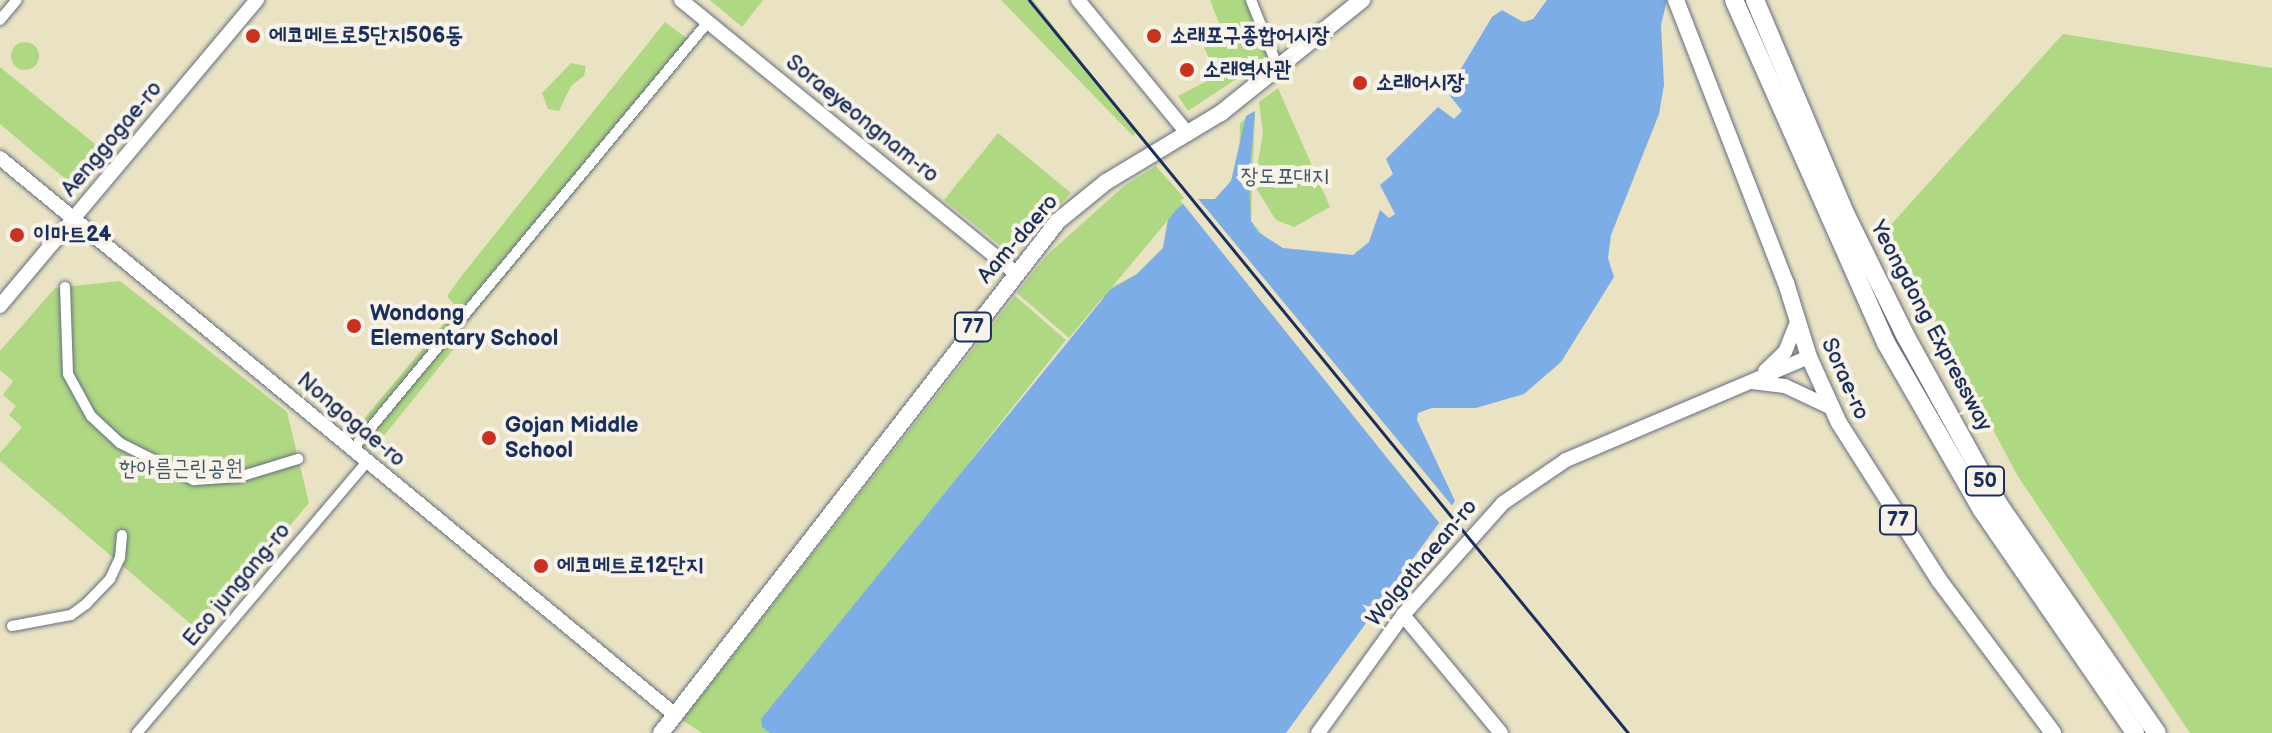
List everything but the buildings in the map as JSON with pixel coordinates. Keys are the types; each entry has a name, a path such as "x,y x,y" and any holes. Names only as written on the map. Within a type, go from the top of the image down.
{"highway":[{"name":"Yeongdong Expressway","path":"1734,0 1886,343 1982,510 2135,733"},
{"name":"Yeongdong Expressway","path":"1755,0 1844,211 1999,505 2157,733"}],"main road":[{"name":"Aam-daero","path":"661,733 1015,272 1058,221 1106,182 1188,134 1278,68 1362,0"},
{"name":"Sorae-ro","path":"1676,0 1786,283 1809,357 1832,408 1878,489 2053,733"}],"street":[{"path":"0,20 17,0"},
{"name":"Aenggogae-ro","path":"0,306 257,0"},
{"name":"Soraeyeongnam-ro","path":"681,0 1015,272"},
{"path":"1078,0 1188,134"},
{"path":"1251,0 1278,68"},
{"path":"358,443 708,22"},
{"name":"Nongogae-ro","path":"0,158 674,714"},
{"path":"65,287 68,374 91,416 120,443 194,480 239,477 298,459"},
{"path":"1752,380 1779,359 1797,323"},
{"name":"Wolgothaean-ro","path":"1318,733 1403,615 1503,503 1566,460 1809,357"},
{"path":"1752,380 1785,386 1832,408"},
{"name":"Eco jungang-ro","path":"137,733 367,462"},
{"path":"12,626 71,615 86,604 110,579 120,558 122,535"},
{"path":"1403,615 1501,733"}],"green space":[{"path":"710,0 763,0 742,27"},
{"path":"1001,0 1033,0 1136,132 1133,136"},
{"path":"1210,0 1245,0 1268,58 1188,111 1178,96 1217,76 1199,36 1219,23"},
{"path":"665,22 696,45 456,336 460,341 371,452 352,433 457,308 447,296 463,274"},
{"path":"2063,34 2272,68 2272,733 2190,733 2017,475 1887,229"},
{"path":"25,42 35,46 39,56 35,66 25,70 15,66 11,56 15,46"},
{"path":"571,63 586,66 584,76 571,86 559,111 548,109 542,93"},
{"path":"0,67 106,153 84,179 69,182 0,124"},
{"name":"장도포대지","path":"1278,88 1330,207 1294,227 1276,220 1254,185 1263,133 1259,102"},
{"path":"1255,111 1251,221 1267,240 854,733 702,733 682,720 1015,296 1066,340 966,466 1096,311 1104,296 1069,338 1017,293 1047,255 1124,186 1156,166 1185,199 1215,199 1231,181 1239,159 1240,123","holes":["1168,220 1163,248 1137,274 1112,287"]},
{"path":"998,133 1071,193 1011,254 944,200"},
{"name":"한아름근린공원","path":"120,281 287,412 309,503 200,632 0,461 0,453 22,427 9,415 16,406 3,395 13,381 0,370 0,351 55,288"}],"water":[{"path":"1547,0 1667,0 1661,25 1664,85 1659,114 1611,235 1608,258 1614,277 1561,362 1524,394 1476,408 1432,408 1418,413 1417,420 1455,501 1286,733 770,733 762,727 761,719 1110,290 1137,274 1163,248 1168,220 1177,209 1189,199 1215,199 1231,181 1246,116 1255,111 1249,181 1251,221 1258,232 1283,248 1353,255 1369,242 1380,210 1389,218 1395,214 1380,185 1393,174 1386,159 1438,107 1454,119 1462,111 1447,92 1492,17 1502,10 1523,22 1533,19"}],"pier":[{"path":"1195,195 1454,508 1441,525 1180,200"}],"railway":[{"path":"1029,0 1628,733"}],"place":[{"name":"에코메트로5단지506동","path":"253,36"},
{"name":"소래포구종합어시장","path":"1154,36"},
{"name":"소래역사관","path":"1187,70"},
{"name":"소래어시장","path":"1360,83"},
{"name":"이마트24","path":"17,235"},
{"name":"Wondong Elementary School","path":"354,326"},
{"name":"Gojan Middle School","path":"489,438"},
{"name":"에코메트로12단지","path":"541,566"}]}
